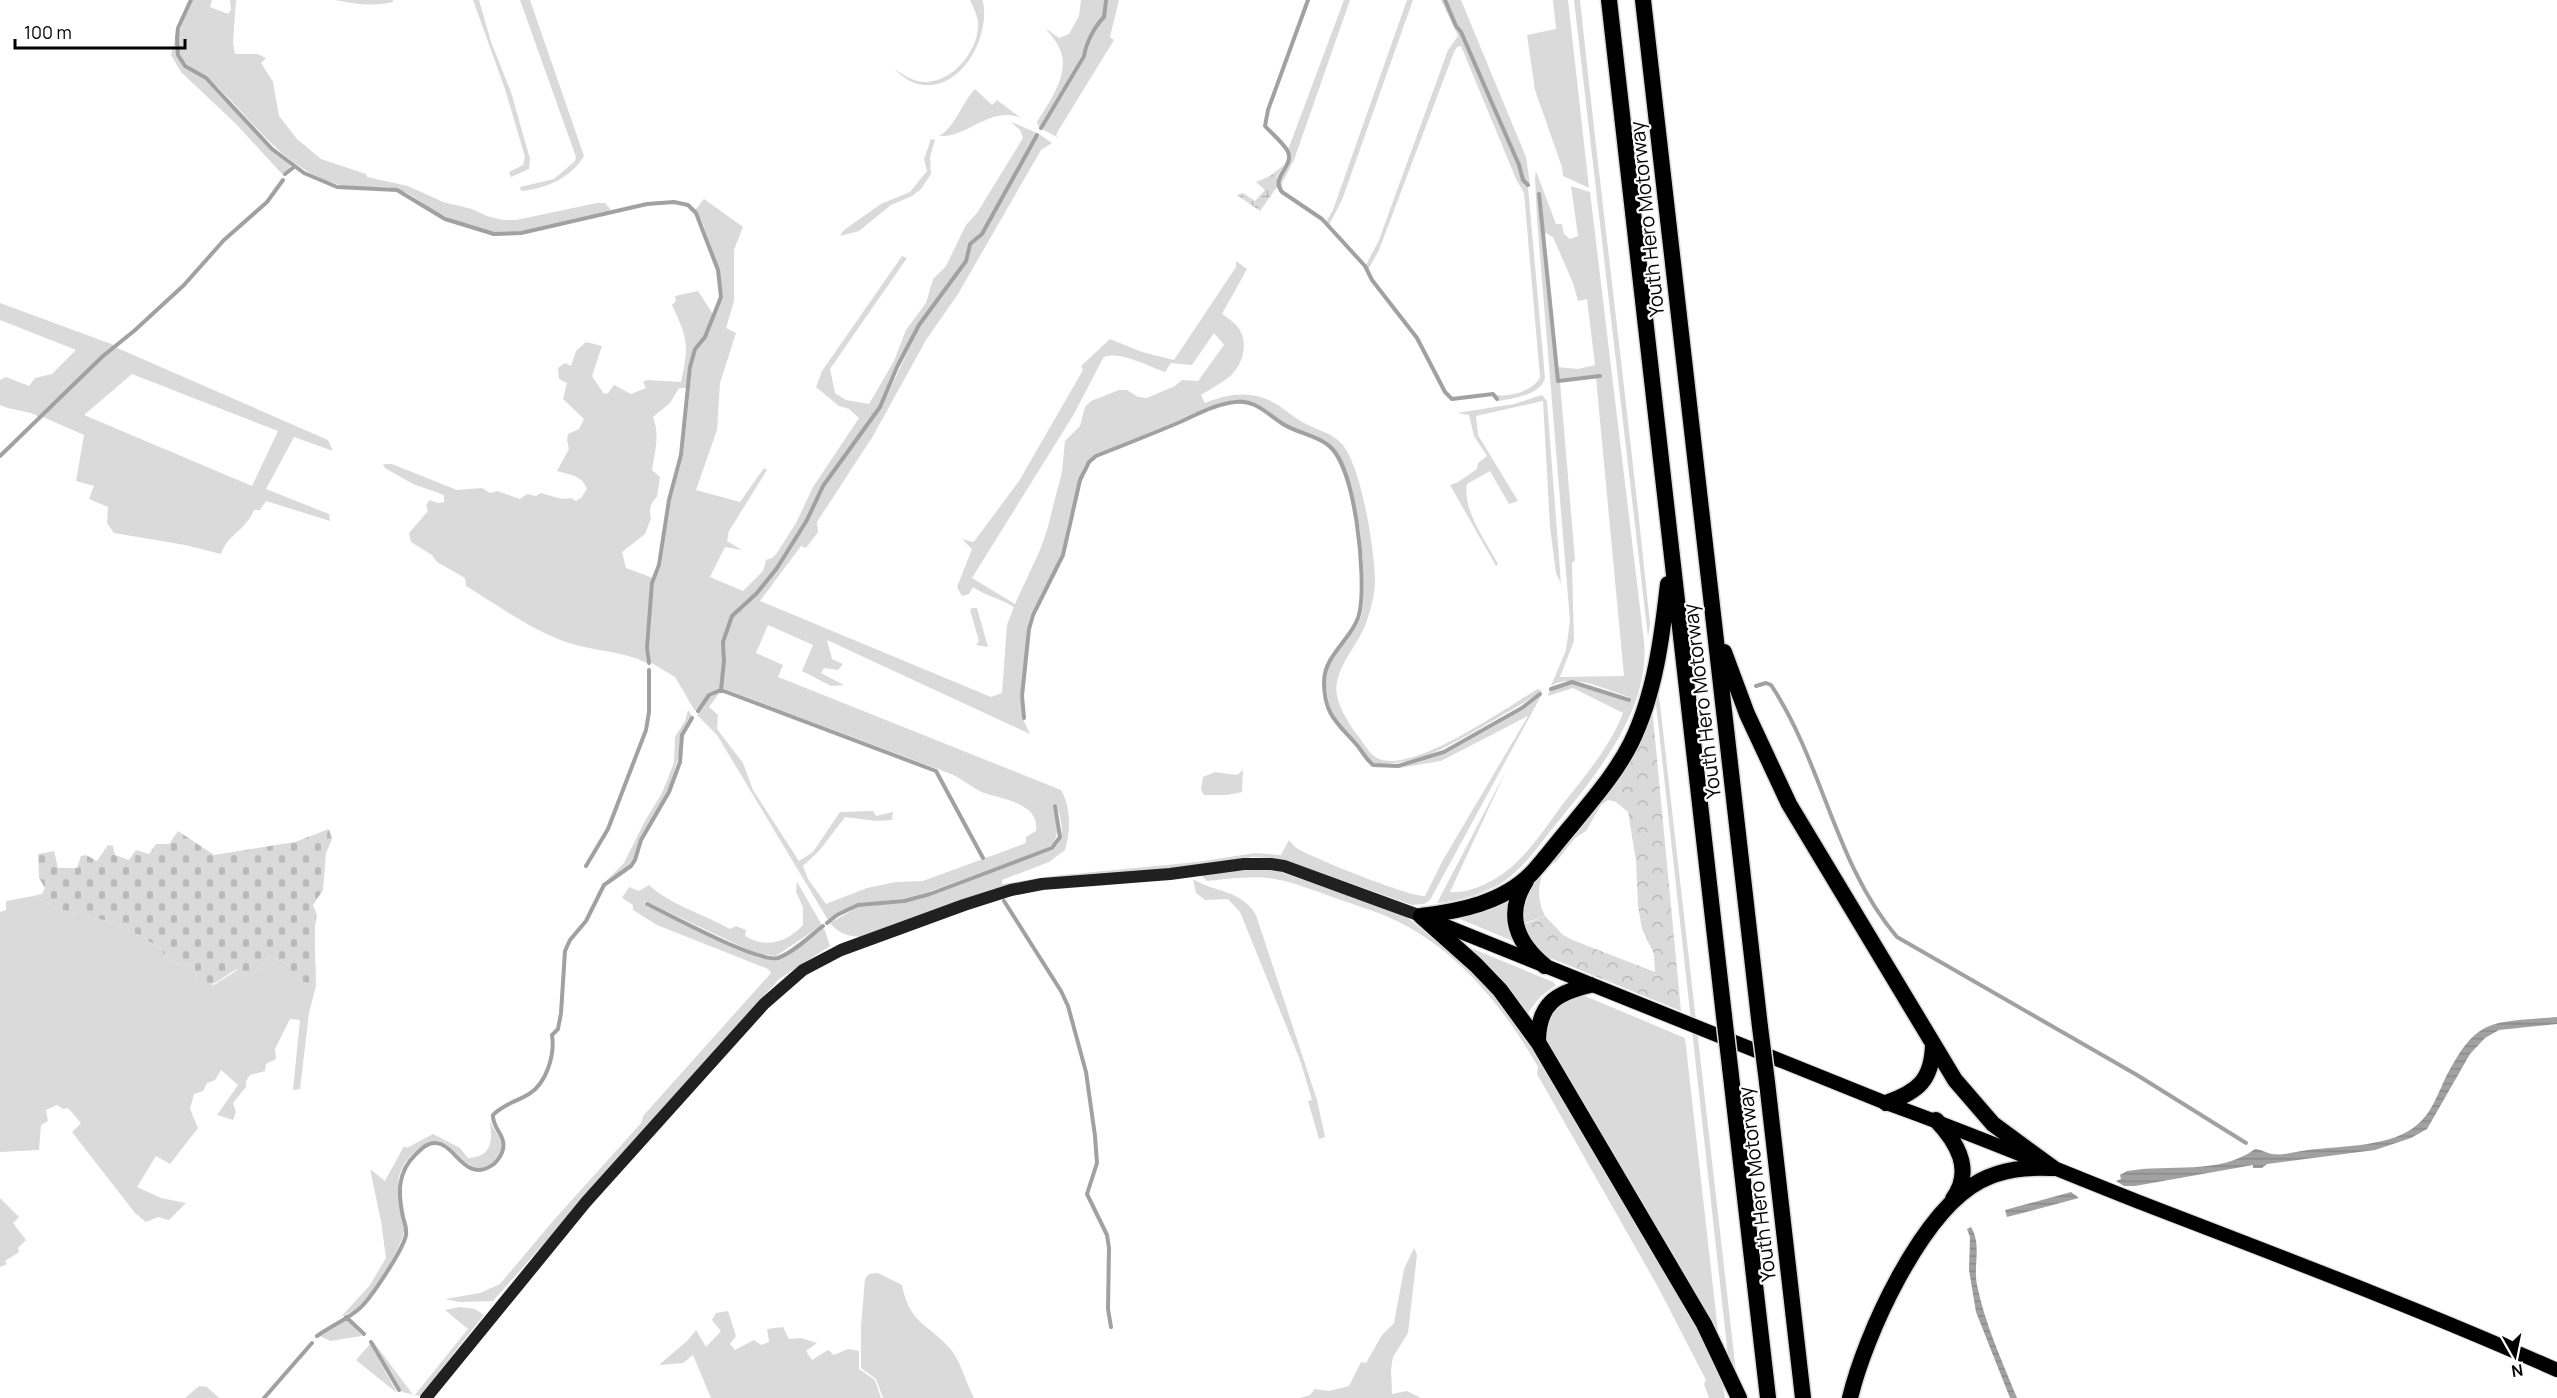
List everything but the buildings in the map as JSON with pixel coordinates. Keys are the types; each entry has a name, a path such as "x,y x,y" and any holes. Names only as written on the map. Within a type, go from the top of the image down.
{"highway":[{"name":"Youth Hero Motorway","path":"1609,0 1768,1398"},
{"name":"Youth Hero Motorway","path":"1643,0 1803,1398"},
{"path":"1545,966 1532,955 1521,940 1516,926 1515,908 1519,892 1530,875 1616,769 1643,715 1659,648 1671,551"},
{"path":"1711,599 1734,681 1779,784 1933,1046 1954,1080 1993,1124 2053,1168"},
{"path":"1421,916 1471,907 1492,899 1530,875"},
{"path":"1421,916 1469,958 1500,990 1538,1042 1704,1324 1739,1398"},
{"path":"1538,1042 1538,1025 1543,1010 1556,998 1571,989 1590,985"},
{"path":"1886,1103 1917,1089 1927,1076 1932,1062 1933,1046"},
{"path":"1850,1398 1864,1349 1880,1313 1905,1268 1957,1193 1962,1180 1963,1164 1958,1147 1949,1133 1936,1120"},
{"path":"1947,1207 1962,1192 2001,1172 2025,1167 2053,1168"}],"main road":[{"path":"426,1398 586,1202 764,1004 798,973 828,956 964,905 1018,888 1257,863 1284,866 1421,916 1886,1103 1936,1120 2454,1324 2557,1370"}],"green space":[{"path":"193,0 212,0 210,7 228,14 231,10 230,0 236,0 233,43 235,54 257,54 266,58 261,63 273,82 279,116 297,139 321,159 366,174 367,177 408,186 443,202 503,220 516,220 597,203 605,203 611,210 521,231 486,231 451,219 403,191 384,187 344,186 315,176 281,152 224,93 183,60 179,49 179,34"},
{"path":"335,0 393,0 393,2 371,5"},
{"path":"473,0 479,0 491,42 511,92 530,159 529,169 511,177 509,172 523,165 525,157 505,89"},
{"path":"520,0 530,0 584,156 579,164 557,181 539,188 521,191 520,187 554,179 575,161 576,157"},
{"path":"970,0 982,0 984,17 976,49 956,75 943,82 928,85 909,81 893,68 911,79 923,82 934,81 954,71 969,54 977,33 978,22"},
{"path":"1081,0 1104,0 1103,16 1090,34 1082,55 1039,127 1037,122 1060,79 1063,61 1060,49 1045,28 1059,38 1069,34 1079,16"},
{"path":"1107,0 1119,0 1110,37 1114,40 1058,131 1056,135 1059,138 1042,129 1085,56 1092,36 1105,18"},
{"path":"1344,0 1350,0 1294,160 1282,183 1283,192 1279,180 1290,157 1288,150"},
{"path":"1407,0 1413,0 1342,200 1329,225 1326,222 1333,210"},
{"path":"1441,0 1444,0 1460,32 1522,180 1528,187 1545,378 1542,384 1532,392 1499,401 1496,395 1521,392 1533,386 1540,377 1524,193 1516,179 1461,46 1457,47 1454,52 1379,250 1368,270 1366,265 1379,240 1448,50 1458,36"},
{"path":"1446,0 1461,0 1526,157 1530,184 1524,179 1462,31"},
{"path":"1553,0 1568,0 1589,188 1563,176 1562,167 1535,90 1527,35 1556,29"},
{"path":"1574,0 1580,0 1642,546 1650,624 1648,637"},
{"path":"176,37 177,56 183,67 205,80 271,150 291,166 282,174 236,124 181,72 171,55"},
{"path":"975,89 992,105 997,100 1021,118 1010,115 999,116 960,132 939,136 950,127"},
{"path":"1011,122 1037,133 981,233 968,243 964,260 918,325 895,367 878,407 822,485 806,519 776,567 756,592 731,615 722,642 723,661 720,689 708,694 695,711 675,677 650,662 649,648 654,583 661,566 671,500 683,455 692,367 696,349 706,337 723,297 719,270 703,224 695,210 704,199 743,227 734,250 734,301 726,328 736,333 720,383 717,430 696,490 740,502 764,468 767,470 729,531 727,541 742,550 725,547 710,577 743,591 763,571 766,560 777,553 796,523 813,487 859,418 849,409 839,406 816,387 822,371 902,256 907,258 830,369 835,393 846,400 869,404 894,361 906,330 926,303 933,279 946,266 966,225 977,213 1023,138 1020,130"},
{"path":"1039,134 1052,143 1041,150 958,294 926,340 873,436 817,522 818,532 806,548 801,546 760,601 991,697 1002,693 1007,625 1014,607 973,587 969,594 962,596 957,587 972,549 962,539 973,542 976,539 1019,481 1083,370 1081,366 1110,339 1142,352 1174,360 1236,267 1236,261 1247,269 1222,314 1241,332 1243,353 1238,366 1226,380 1201,395 1205,403 1233,395 1251,395 1269,400 1304,423 1336,439 1348,452 1365,508 1375,581 1373,599 1365,625 1343,665 1336,688 1344,715 1355,732 1375,757 1395,761 1437,748 1538,689 1542,691 1431,754 1405,761 1374,764 1335,717 1329,704 1326,684 1330,664 1359,622 1364,597 1359,526 1348,477 1340,459 1326,442 1289,425 1255,403 1242,400 1228,401 1213,406 1095,455 1083,468 1062,555 1031,614 1027,629 1020,696 1023,719 1030,734 827,640 832,659 843,664 838,670 824,668 821,673 844,685 831,686 802,671 813,645 768,625 756,653 783,665 778,677 1061,790 1067,804 1069,819 1065,850 1049,862 1002,880 1002,884 1052,876 1197,862 1255,853 1281,855 1289,840 1303,852 1338,867 1381,884 1425,896 1443,860 1528,716 1441,761 1399,768 1445,754 1523,710 1541,696 1430,900 1424,904 1412,905 1295,864 1253,857 1180,868 1060,878 860,937 843,933 830,923 860,906 905,902 930,895 1053,850 1060,840 1062,829 1057,805 1054,803 1057,834 1048,848 928,892 903,899 859,903 828,920 717,735 697,715 710,697 720,692 709,707 718,715 717,729 743,763 753,790 799,861 813,852 840,812 873,811 876,816 893,812 892,820 877,821 845,817 820,850 803,866 808,879 826,904 867,888 896,882 923,881 1026,843 1026,837 1036,831 1036,822 1032,814 1018,804 975,789 951,774 722,688 726,662 725,642 733,616 758,594 778,569 808,520 824,486 881,408 920,326 967,261 971,245 983,235","holes":["1214,333 1224,345 1198,381 1182,380 1175,386 1147,398 1138,397 1127,390 1119,390 1091,401 1085,407 1080,426 1065,441 1062,472 1047,530 1015,604 972,578 1074,414 1103,358 1125,357 1165,372 1171,363 1192,365"]},
{"path":"931,139 935,140 930,157 931,174 921,189 912,196 891,205 859,231 840,236 844,230 881,204 910,192 927,171 924,159"},
{"path":"1284,165 1277,177 1277,187 1260,211 1237,195 1243,193 1255,201 1265,190 1256,182 1270,176"},
{"path":"1536,171 1556,224 1562,224 1564,234 1570,239 1578,236 1571,186 1590,192 1644,641 1644,667 1629,718 1616,742 1585,788 1519,869 1490,889 1464,898 1437,903 1506,771 1450,892 1464,891 1486,884 1521,858 1596,761 1618,726 1623,713 1573,688 1548,696 1549,691 1572,683 1628,702 1629,697 1579,681 1560,682 1551,686 1566,650 1570,621","holes":["1539,193 1544,232 1553,237 1573,283 1578,301 1587,299 1595,365 1578,369 1557,367 1559,379 1602,376 1596,378 1624,676 1560,677 1574,641 1572,563 1575,560 1560,382 1557,382"]},
{"path":"698,291 713,314 704,336 693,348 687,388 679,388 670,403 653,417 657,437 652,470 660,477 657,497 651,506 651,518 645,534 622,552 626,568 653,578 645,648 647,663 628,656 569,643 542,632 466,586 465,578 437,562 432,555 411,542 409,533 428,511 426,506 429,500 444,502 444,495 413,484 385,468 383,464 392,464 457,490 482,488 490,493 497,491 520,499 527,494 536,496 541,493 562,499 571,498 576,501 581,498 587,489 585,484 575,476 557,471 569,449 568,434 579,429 584,419 563,399 567,383 559,379 558,368 565,363 571,366 576,351 586,342 602,346 592,376 604,394 608,393 614,385 631,394 646,388 643,382 647,380 681,382 686,342 672,305 676,301 675,296"},
{"path":"0,303 114,345 39,417 5,407 0,405 0,380 6,377 29,386 35,378 52,374 76,350 0,320"},
{"path":"115,347 328,440 333,451 294,437 266,489 329,514 330,521 266,501 260,510 254,510 246,523 227,542 221,554 185,545 114,533 107,523 108,507 89,499 94,486 76,481 84,435 43,417","holes":["132,374 278,431 252,486 84,415"]},
{"path":"1542,395 1547,401 1561,584 1556,573 1550,527 1543,401 1476,416 1478,435 1518,501 1509,504 1490,471 1467,484 1466,494 1471,515 1498,564 1496,566 1450,485 1477,469 1478,463 1487,456 1474,436 1469,415 1457,413 1514,404"},
{"path":"977,608 988,647 976,645 979,641 970,610"},
{"path":"1654,686 1658,687 1736,1372 1729,1365"},
{"path":"1652,707 1681,1011 1538,953 1520,926 1545,916 1563,935 1655,972 1654,954 1642,929 1638,906 1636,861 1628,812 1616,802 1626,756"},
{"path":"688,710 692,716 680,737 679,755 668,792 639,841 634,861 607,880 624,863 662,793 674,763 675,737 685,721"},
{"path":"1626,756 1616,802 1608,800 1601,805 1586,831 1575,838 1556,862 1546,866 1539,891 1540,903 1545,916 1520,925 1521,895"},
{"path":"1243,770 1242,792 1227,795 1204,795 1201,790 1203,777 1215,772 1237,775"},
{"path":"329,829 332,839 326,853 323,890 313,905 317,915 316,986 288,977 288,965 269,956 256,971 243,976 238,969 219,981 204,984 197,981 193,965 172,963 158,947 144,938 109,921 70,914 33,896 42,894 45,888 39,878 38,854 54,851 58,868 77,868 81,856 86,855 97,861 108,845 113,846 115,855 129,860 136,850 149,854 156,844 169,844 178,831 214,855 295,842"},
{"path":"1259,869 1278,871 1404,915 1478,975 1524,1033 1700,1329 1721,1375 1725,1398 1709,1398 1704,1384 1706,1380 1658,1287 1537,1074 1538,1067 1511,1024 1480,985 1443,950 1401,923 1379,913 1283,881 1250,877 1207,881 1200,874"},
{"path":"1193,879 1243,900 1256,915 1317,1100 1325,1137 1319,1139 1308,1101 1312,1100 1300,1060 1240,912 1228,899 1205,900 1196,893"},
{"path":"797,882 822,925 776,956 757,954 645,901 644,905 759,958 782,958 824,928 830,946 779,979 493,1301 459,1302 445,1299 480,1293 500,1284 642,1122 643,1116 771,973 768,969 657,925 633,910 633,905 622,898 629,887 639,891 649,885 678,904 730,929 736,926 746,930 745,936 753,940 768,943 790,936 803,925 803,907 796,892"},
{"path":"33,896 70,914 109,921 144,938 158,947 172,963 193,965 197,981 214,985 239,969 243,976 256,971 269,956 288,965 288,977 316,986 309,1013 300,1089 293,1090 300,1020 290,1019 275,1049 276,1059 266,1064 265,1071 250,1075 246,1081 246,1087 233,1103 236,1112 233,1120 217,1115 238,1085 221,1070 215,1080 207,1083 203,1091 194,1094 190,1109 198,1128 170,1164 156,1156 137,1187 161,1198 186,1203 169,1220 158,1217 146,1222 135,1213 72,1132 81,1123 68,1108 63,1109 57,1105 46,1110 48,1121 41,1125 39,1150 0,1152 0,912 6,910 6,901"},
{"path":"1507,901 1513,941 1448,914"},
{"path":"1461,944 1556,985 1540,997 1527,1014"},
{"path":"1578,993 1685,1038 1720,1349 1545,1042 1541,1018"},
{"path":"490,1122 500,1140 501,1149 496,1159 487,1166 479,1168 472,1166 439,1141 426,1144 408,1159 402,1168 398,1185 404,1229 399,1246 386,1270 363,1302 341,1317 370,1285 386,1258 370,1169 385,1181 404,1146 407,1148 433,1134 460,1148 468,1158 476,1157 486,1151 491,1141"},
{"path":"0,1198 19,1217 13,1223 26,1240 18,1248 19,1252 5,1261 7,1264 0,1267"},
{"path":"1414,1248 1417,1255 1408,1333 1393,1357 1392,1394 1407,1391 1421,1398 1300,1398 1310,1395 1315,1389 1329,1391 1349,1386 1361,1362 1366,1363 1382,1335 1394,1323 1404,1269"},
{"path":"878,1273 902,1285 915,1317 952,1351 974,1398 883,1398 876,1379 861,1368 861,1326 865,1279 869,1274"},
{"path":"460,1307 475,1309 484,1315 420,1396 415,1395 468,1329 445,1310"},
{"path":"728,1311 736,1336 730,1344 735,1350 754,1340 761,1345 769,1342 767,1329 783,1327 789,1339 801,1338 817,1343 806,1351 812,1360 828,1350 834,1355 848,1349 859,1351 859,1369 875,1380 881,1398 711,1398 693,1355 683,1363 659,1365 696,1330 706,1347 721,1331 712,1320 716,1313"},
{"path":"347,1320 362,1336 330,1341 320,1336"},
{"path":"372,1340 413,1394 402,1392"},
{"path":"370,1344 397,1393 356,1360"},
{"path":"199,1386 207,1387 219,1398 185,1398"}],"shaded area":[{"path":"2557,1017 2557,1024 2499,1030 2485,1038 2470,1054 2427,1129 2411,1138 2375,1150 2267,1164 2262,1168 2253,1168 2253,1165 2135,1186 2124,1186 2116,1181 2121,1179 2120,1175 2127,1171 2210,1166 2241,1157 2255,1149 2281,1154 2366,1144 2395,1137 2408,1132 2427,1115 2456,1060 2466,1044 2476,1034 2500,1023"},
{"path":"2071,1192 2079,1198 2007,1217 2005,1210"},
{"path":"1971,1227 1977,1248 1976,1278 1980,1300 2017,1398 2010,1398 1976,1312 1969,1270 1970,1237 1967,1229"}],"waterway":[{"path":"191,0 178,28 177,38 178,55 185,66 206,78 272,149 304,173 337,187 397,190 445,219 494,234 521,233 647,204 674,202 688,205 696,213 718,270 721,297 705,337 695,349 690,367 681,455 669,500 659,565 652,583 647,648 649,663"},
{"path":"1041,128 1084,56 1091,35 1104,17 1106,0"},
{"path":"1308,0 1268,110 1265,126 1288,152 1288,162 1280,177 1279,187 1282,192 1322,219 1365,266 1372,280 1417,338 1445,392 1452,399 1493,394 1497,399"},
{"path":"1445,0 1519,165 1523,180 1528,185"},
{"path":"698,711 709,695 721,690 723,642 732,616 757,593 777,568 807,520 823,486 880,407 897,367 919,325 966,261 970,244 982,234 1037,135"},
{"path":"285,174 294,167"},
{"path":"0,456 103,356 184,285 224,240 267,202 283,180"},
{"path":"1539,194 1558,381 1600,376"},
{"path":"1024,718 1022,696 1029,629 1033,615 1063,555 1080,480 1089,462 1096,456 1207,410 1235,402 1255,405 1288,427 1328,445 1338,457 1346,475 1357,523 1360,549 1360,610 1353,629 1329,662 1325,672 1325,693 1326,702 1333,717 1373,765 1398,766 1444,752 1522,708 1540,694"},
{"path":"586,866 608,829 646,730 649,712 649,670"},
{"path":"1551,689 1572,682 1629,700"},
{"path":"1756,686 1766,683 1771,685 1789,715 1858,878 1876,909 1897,937 2137,1075 2246,1143"},
{"path":"721,690 936,771 983,858"},
{"path":"317,1336 350,1316 365,1303 404,1242 406,1228 400,1200 400,1183 405,1168 418,1152 430,1144 443,1145 468,1167 476,1170 494,1164 500,1157 503,1140 493,1120 493,1115 529,1094 545,1076 551,1059 552,1035 558,1029 561,1013 565,951 570,940 586,921 604,885 631,866 635,860 641,840 669,792 680,762 682,735 692,718"},
{"path":"827,923 837,915 858,905 904,901 930,894 1052,848 1060,837 1055,806"},
{"path":"1004,901 1061,991 1068,1006 1086,1072 1097,1163 1087,1194 1107,1235 1109,1248 1108,1309 1111,1327"},
{"path":"647,904 734,946 768,958 778,958 790,952 823,926"},
{"path":"346,1317 364,1334"},
{"path":"371,1342 399,1390"},
{"path":"264,1398 312,1343"}]}
